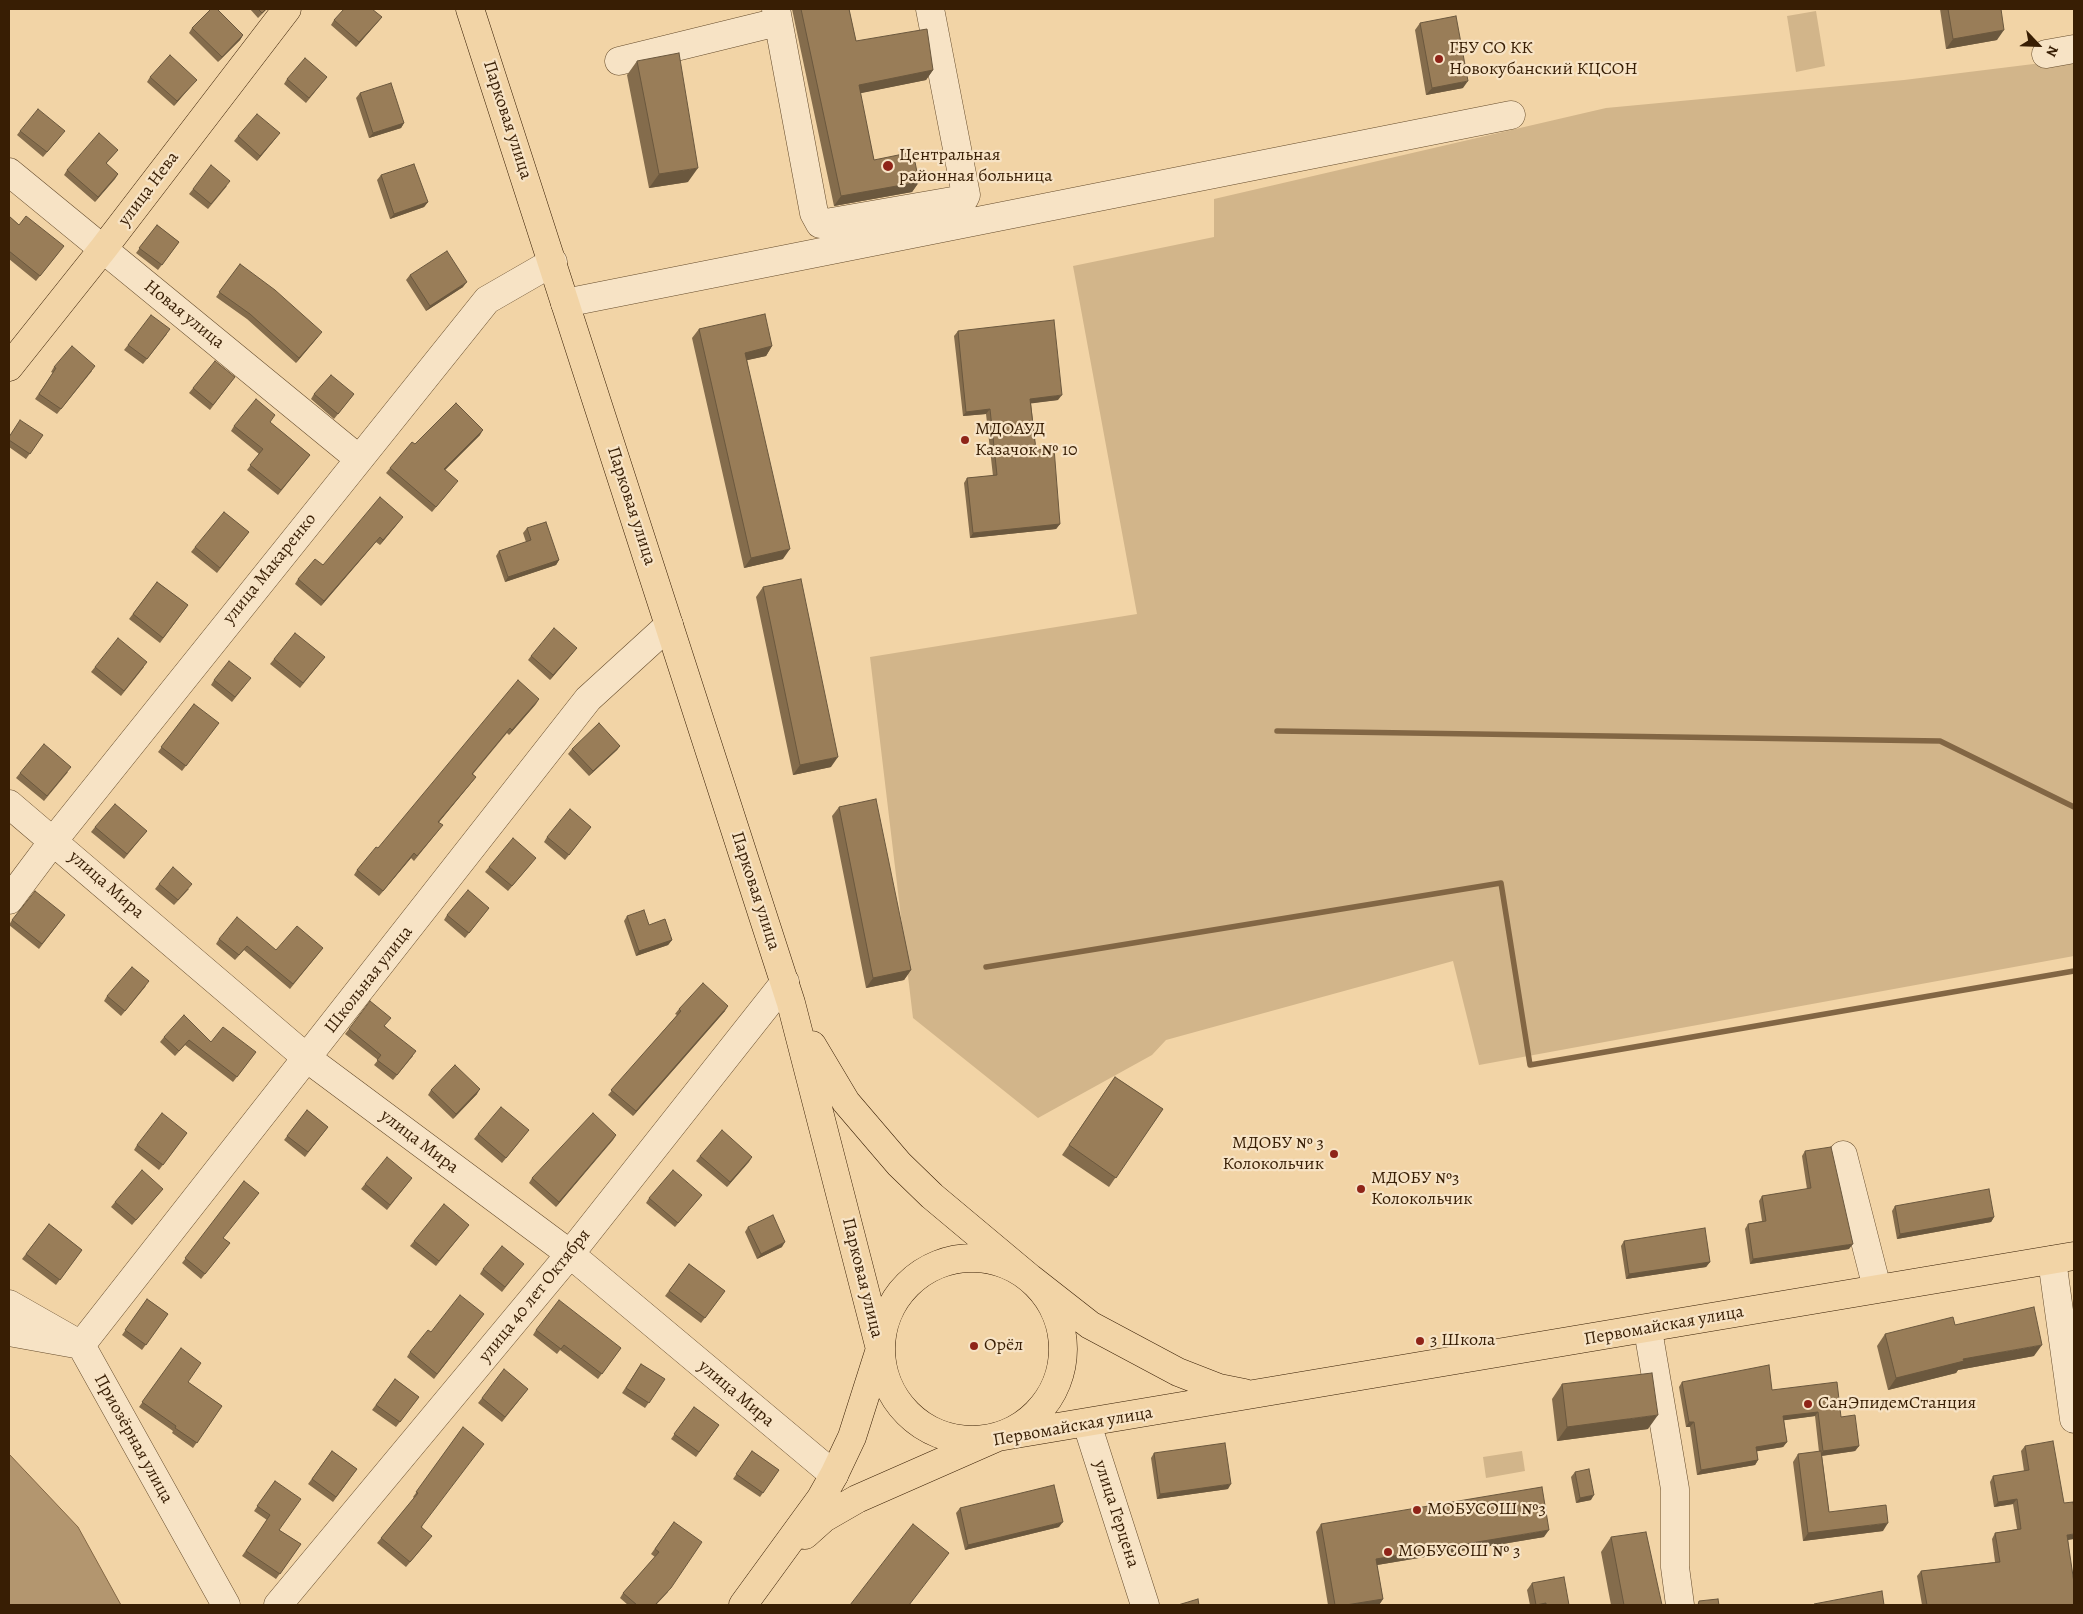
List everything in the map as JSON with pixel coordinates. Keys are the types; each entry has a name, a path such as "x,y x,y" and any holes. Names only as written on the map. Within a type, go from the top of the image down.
{"main road":[{"name":"улица Нева","path":"9,367 103,249 287,9"},
{"name":"Парковая улица","path":"470,9 788,993 880,1349"},
{"name":"Парковая улица","path":"788,993 823,1066 846,1102 870,1132 932,1196 1030,1278"},
{"path":"962,1258 989,1258 1014,1267 1030,1278 1044,1292 1057,1314 1063,1339 1062,1364 1055,1388 1041,1410 1021,1426 998,1437 974,1441 950,1438 920,1425 907,1415 892,1396 883,1373 880,1349 884,1322 896,1298 913,1278 936,1264 962,1258"},
{"name":"Первомайская улица","path":"774,1563 824,1518 857,1498 998,1437 1087,1424 1648,1330 1877,1288 2063,1258"},
{"name":"Первомайская улица","path":"1030,1278 1090,1325 1178,1372 1219,1388 1254,1395"},
{"name":"Первомайская улица","path":"743,1605 821,1498 834,1475 852,1437 880,1349"}],"street":[{"path":"620,61 777,15 814,213 820,224 964,199 966,195 930,9"},
{"path":"2046,54 2074,49"},
{"path":"566,303 1511,115"},
{"name":"Новая улица","path":"9,172 359,459"},
{"name":"улица Макаренко","path":"9,900 54,840 487,300 553,262"},
{"name":"Школьная улица","path":"81,1346 308,1059 588,699 669,625"},
{"name":"улица Мира","path":"9,804 54,840 308,1059 570,1254 834,1475"},
{"name":"улица 40 лет Октября","path":"278,1605 788,993"},
{"path":"1843,1155 1877,1288"},
{"path":"2063,1258 2074,1419"},
{"path":"9,1304 81,1346"},
{"path":"1648,1330 1675,1489 1675,1567 1680,1605"},
{"path":"9,1332 81,1346"},
{"name":"Приозёрная улица","path":"81,1346 226,1605"},
{"name":"улица Герцена","path":"1087,1424 1145,1605"}],"shaded area":[{"path":"1816,11 1825,66 1796,72 1787,16"},
{"path":"2074,59 2074,956 1479,1065 1453,961 1166,1040 1152,1055 1038,1118 913,1018 870,657 1137,614 1073,266 1214,237 1214,199 1606,108 1904,80"},
{"path":"1522,1451 1525,1471 1486,1478 1483,1457"},
{"path":"9,1454 78,1527 121,1605 9,1605"}],"building":[{"path":"211,9 217,9 243,35 222,57 192,28"},
{"path":"258,9 266,9 262,13"},
{"path":"344,9 372,9 382,17 359,42 334,20"},
{"path":"801,9 849,9 856,41 927,29 933,70 859,85 874,160 913,152 919,182 841,196"},
{"path":"1948,9 2001,9 2004,30 1953,39"},
{"name":"ГБУ СО КК Новокубанский КЦСОН","path":"1456,16 1468,81 1432,88 1420,23"},
{"path":"679,53 698,168 659,174 637,61"},
{"path":"170,55 197,80 177,101 150,77"},
{"path":"305,58 327,77 309,98 287,79"},
{"path":"391,83 404,123 373,133 360,93"},
{"path":"38,109 65,131 47,152 20,131"},
{"path":"257,114 280,133 260,156 238,136"},
{"path":"99,133 118,150 106,163 118,174 98,197 67,170"},
{"path":"414,164 428,202 394,214 381,175"},
{"path":"211,165 230,181 211,204 193,189"},
{"path":"9,216 19,225 26,216 64,246 40,276 9,251"},
{"path":"157,225 179,242 162,265 139,248"},
{"path":"447,251 467,282 430,306 410,275"},
{"path":"240,264 275,290 322,332 299,358 250,314 219,292"},
{"path":"765,314 772,346 745,353 790,549 751,558 699,329"},
{"path":"151,315 170,329 147,359 128,345"},
{"path":"1054,320 1062,395 1030,399 1036,450 1054,448 1060,524 973,533 967,478 997,475 990,409 966,412 958,331"},
{"path":"72,346 95,366 61,409 39,394 56,368 54,367"},
{"path":"215,361 235,377 213,405 193,388"},
{"path":"331,375 354,394 338,414 314,394"},
{"path":"256,399 275,415 270,422 310,455 281,490 250,465 263,449 234,426"},
{"path":"456,403 483,430 444,469 458,481 436,507 390,468 412,442 415,444"},
{"path":"20,420 43,435 30,454 9,440"},
{"path":"380,497 403,517 383,540 380,537 324,601 298,579 315,559 323,565"},
{"path":"224,512 249,532 220,568 195,547"},
{"path":"546,522 559,560 508,577 499,551 531,540 527,528"},
{"path":"801,579 838,757 800,765 763,587"},
{"path":"157,582 188,605 163,638 133,614"},
{"path":"554,628 577,648 553,675 531,656"},
{"path":"295,633 325,657 303,683 274,659"},
{"path":"118,638 147,662 124,691 95,667"},
{"path":"229,661 251,678 235,697 214,680"},
{"path":"518,680 539,699 512,730 510,728 472,774 476,777 438,822 443,825 417,856 414,853 383,891 357,870 376,847 378,848"},
{"path":"194,704 219,723 186,766 161,747"},
{"path":"599,723 620,746 593,771 572,749"},
{"path":"44,744 71,767 47,796 20,773"},
{"path":"876,799 911,970 873,978 839,807"},
{"path":"115,804 147,831 127,854 95,827"},
{"path":"570,809 591,827 569,855 547,837"},
{"path":"513,838 536,858 512,886 489,867"},
{"path":"173,867 192,884 178,900 159,884"},
{"path":"468,890 489,908 469,933 447,915"},
{"path":"35,891 65,915 42,944 12,920"},
{"path":"644,910 649,925 665,919 672,940 639,951 627,916"},
{"path":"237,917 276,950 297,926 323,948 293,984 247,946 239,955 219,939"},
{"path":"132,967 149,981 125,1011 107,996"},
{"path":"703,983 728,1006 636,1111 611,1090 681,1011 679,1009"},
{"path":"370,1001 391,1018 384,1026 416,1051 397,1075 377,1060 381,1055 349,1029"},
{"path":"184,1015 211,1042 223,1027 256,1052 237,1077 189,1040 179,1051 164,1037"},
{"path":"455,1065 480,1089 456,1114 431,1090"},
{"path":"1115,1077 1163,1109 1116,1178 1069,1145"},
{"path":"501,1107 529,1130 506,1158 478,1134"},
{"path":"307,1110 328,1127 308,1152 287,1136"},
{"path":"162,1113 187,1133 163,1165 137,1145"},
{"path":"593,1113 616,1135 559,1202 532,1178"},
{"path":"722,1130 752,1157 730,1182 700,1156"},
{"path":"1831,1147 1853,1244 1753,1259 1748,1224 1766,1221 1762,1196 1811,1188 1805,1151"},
{"path":"387,1157 412,1178 390,1205 365,1184"},
{"path":"142,1170 163,1189 136,1220 115,1202"},
{"path":"673,1170 702,1195 678,1223 649,1198"},
{"path":"244,1181 259,1193 223,1238 230,1243 205,1274 185,1258"},
{"path":"1989,1189 1994,1217 1900,1234 1895,1206"},
{"path":"444,1204 469,1225 439,1261 414,1241"},
{"path":"773,1215 785,1242 761,1254 748,1227"},
{"path":"49,1224 82,1250 60,1280 26,1254"},
{"path":"1705,1228 1710,1262 1629,1274 1624,1241"},
{"path":"502,1246 524,1264 505,1287 483,1269"},
{"path":"689,1264 725,1291 705,1318 669,1291"},
{"path":"460,1295 484,1314 437,1374 410,1352 428,1330 431,1332"},
{"path":"147,1299 168,1314 146,1345 125,1330"},
{"path":"559,1300 621,1348 602,1374 564,1345 561,1349 536,1330"},
{"path":"2034,1307 2042,1345 1963,1359 1964,1361 1896,1378 1885,1334 1953,1317 1955,1325"},
{"path":"181,1348 201,1363 188,1382 222,1406 197,1443 142,1402"},
{"path":"641,1364 665,1379 649,1403 626,1388"},
{"path":"1769,1365 1772,1390 1837,1382 1841,1417 1855,1415 1859,1446 1823,1451 1818,1412 1783,1416 1787,1442 1756,1447 1758,1460 1701,1470 1694,1422 1689,1422 1682,1382"},
{"path":"504,1369 528,1389 505,1417 482,1398"},
{"path":"1652,1373 1658,1415 1567,1427 1562,1384"},
{"path":"395,1379 419,1397 400,1422 376,1405"},
{"path":"694,1407 719,1425 699,1452 674,1434"},
{"path":"463,1427 484,1444 421,1527 432,1536 410,1562 381,1538 418,1493 416,1492"},
{"path":"2053,1441 2064,1503 2073,1502 2074,1508 2074,1534 2067,1535 2074,1583 2074,1605 1927,1605 1921,1571 2000,1562 1995,1533 2021,1529 2017,1499 1998,1502 1993,1476 2029,1470 2025,1446"},
{"path":"1225,1443 1231,1484 1160,1494 1154,1453"},
{"path":"332,1451 357,1469 336,1497 312,1479"},
{"path":"752,1451 779,1470 763,1493 736,1474"},
{"path":"1821,1451 1829,1512 1886,1505 1888,1523 1808,1533 1798,1454"},
{"path":"1589,1469 1594,1495 1580,1498 1575,1472"},
{"path":"275,1481 301,1499 279,1530 301,1544 280,1574 246,1551 270,1515 257,1506"},
{"path":"1054,1485 1063,1522 968,1545 960,1508"},
{"name":"МОБУСОШ № 3","path":"1542,1487 1549,1530 1376,1559 1383,1599 1335,1605 1321,1524"},
{"path":"674,1522 702,1542 671,1588 655,1605 637,1605 623,1593 659,1552 655,1549"},
{"path":"913,1524 949,1553 909,1605 850,1605"},
{"path":"1646,1532 1662,1605 1624,1605 1611,1537"},
{"path":"1564,1577 1569,1605 1546,1605 1546,1603 1536,1605 1532,1583"},
{"path":"1882,1591 1884,1605 1814,1604"},
{"path":"1198,1599 1199,1605 1178,1605"},
{"path":"1718,1599 1719,1605 1698,1605 1699,1601"}],"waterway":[{"path":"1277,731 1940,741 2074,807"},
{"path":"986,967 1501,883 1530,1065 2074,971"}],"place":[{"name":"ГБУ СО КК Новокубанский КЦСОН","path":"1439,59"},
{"name":"Центральная районная больница","path":"888,166"},
{"name":"МДОАУД Казачок № 10","path":"965,440"},
{"name":"МДОБУ № 3 Колокольчик","path":"1334,1154"},
{"name":"МДОБУ №3 Колокольчик","path":"1361,1189"},
{"name":"3 Школа","path":"1420,1341"},
{"name":"Орёл","path":"974,1346"},
{"name":"СанЭпидемСтанция","path":"1808,1404"},
{"name":"МОБУСОШ №3","path":"1417,1510"},
{"name":"МОБУСОШ № 3","path":"1388,1552"}]}
